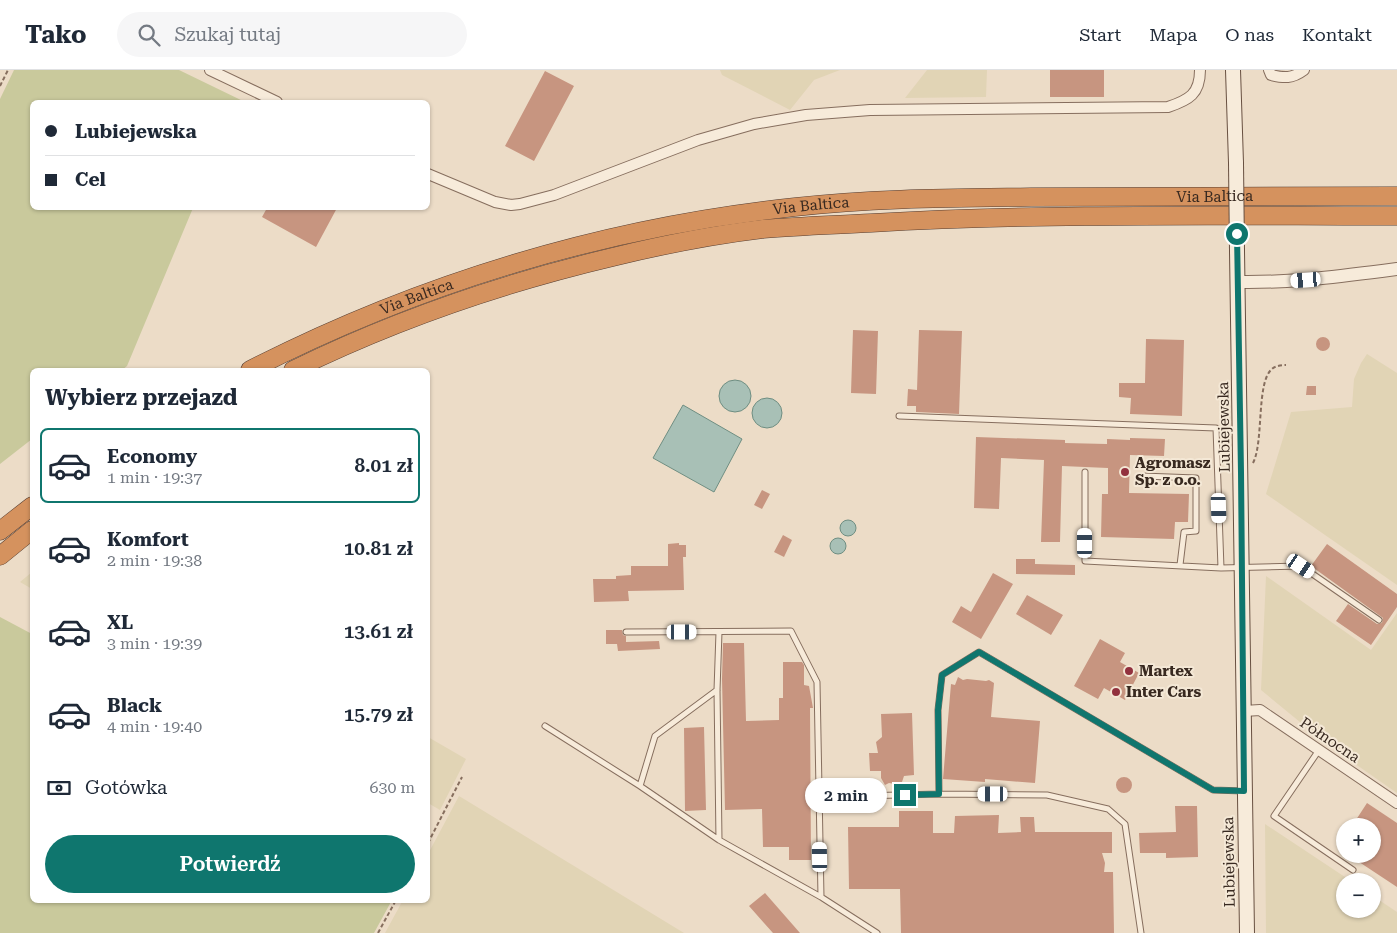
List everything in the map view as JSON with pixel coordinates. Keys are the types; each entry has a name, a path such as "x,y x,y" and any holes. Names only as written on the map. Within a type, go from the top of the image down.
{"highway":[{"name":"Via Baltica","path":"254,368 346,324 471,277 588,243 704,219 798,206 909,199 1397,196"},
{"name":"Via Baltica","path":"297,368 417,316 546,274 649,249 763,230 918,220 1000,218 1397,216"},
{"path":"0,531 30,508"},
{"path":"0,556 30,532"}],"main road":[{"name":"Lubiejewska","path":"1233,70 1241,472 1246,933"}],"street":[{"path":"210,70 273,100"},
{"path":"430,175 495,202 520,204 554,194 698,140 772,121 806,115 870,110 1168,107 1186,102 1196,91 1200,70"},
{"path":"1269,70 1271,75 1284,78 1304,70"},
{"path":"1238,282 1324,278 1397,269"},
{"name":"Północna","path":"1244,711 1260,710 1397,803"}],"lane":[{"path":"899,416 1216,428 1221,568"},
{"path":"1084,472 1085,561 1221,568 1301,566 1379,620"},
{"path":"1142,476 1196,478 1196,531 1184,532 1180,565"},
{"path":"626,632 791,631 817,682 821,897"},
{"path":"719,632 717,690 719,840"},
{"path":"939,794 938,710 942,675 979,652 1213,790 1244,791"},
{"path":"640,786 655,736 717,690"},
{"path":"545,726 640,786 719,840 821,897 877,933"},
{"path":"1319,750 1274,816 1353,870"},
{"path":"819,797 1047,794 1108,809 1125,824 1141,933"}],"path":[{"path":"0,86 8,70"},
{"path":"1241,472 1250,467 1254,460 1259,433 1262,397 1267,374 1272,368 1286,365"},
{"path":"430,839 462,777"},
{"path":"378,933 394,903"}],"shaded area":[{"path":"720,70 840,70 814,80 790,110 722,75"},
{"path":"927,70 987,70 986,97 905,98"},
{"path":"1367,354 1397,373 1397,585 1266,494 1291,412 1352,407 1354,379"},
{"path":"735,380 741,381 746,385 750,390 750,402 746,407 741,411 735,412 729,411 724,407 720,402 719,396 720,390 724,385 729,381"},
{"path":"767,398 778,402 782,413 778,424 767,428 756,424 752,413 756,402"},
{"path":"683,405 742,439 714,492 653,458"},
{"path":"848,520 854,522 856,528 854,534 848,536 842,534 840,528 842,522"},
{"path":"835,538 841,538 846,543 844,552 835,554 830,549 830,543"},
{"path":"30,574 30,588 20,582"},
{"path":"1266,576 1371,650 1397,613 1397,793 1328,745 1261,690"},
{"path":"430,738 466,759 440,810 430,804"},
{"path":"459,796 684,933 385,933 401,903 430,903 430,850"},
{"path":"1265,824 1339,873 1336,873 1336,918 1381,918 1381,901 1397,912 1397,933 1266,933"}],"green space":[{"path":"14,70 179,70 241,100 30,100 30,210 192,210 127,366 124,368 30,368 30,441 0,464 0,99"},
{"path":"0,617 30,633 30,903 390,903 374,933 0,933"}],"building":[{"path":"1050,70 1104,70 1104,97 1050,97"},
{"path":"545,71 574,86 534,161 505,146"},
{"path":"266,210 336,210 316,247 262,217"},
{"path":"853,330 878,331 876,394 851,393"},
{"path":"919,330 962,331 959,414 916,412 916,406 907,406 908,389 917,390"},
{"path":"1320,337 1326,337 1330,344 1326,351 1320,351 1316,347 1316,341"},
{"path":"1146,339 1184,340 1182,416 1130,414 1131,398 1119,397 1119,383 1145,383"},
{"path":"1307,386 1316,386 1316,395 1306,395"},
{"path":"976,437 1065,440 1065,443 1107,444 1107,439 1165,439 1164,456 1130,455 1129,493 1189,494 1188,522 1175,522 1174,539 1101,537 1102,494 1108,494 1108,468 1062,466 1060,542 1041,542 1044,460 1001,458 999,509 974,508"},
{"path":"762,490 770,494 762,509 754,505"},
{"path":"783,535 792,540 784,557 774,552"},
{"path":"679,543 679,545 686,545 686,557 683,557 684,590 628,591 629,601 594,602 593,579 616,579 616,576 631,575 631,566 668,566 668,544"},
{"path":"1327,544 1397,594 1397,607 1371,645 1336,621 1348,604 1377,624 1382,623 1383,618 1311,566"},
{"path":"1016,559 1035,559 1035,564 1075,565 1075,575 1016,574"},
{"path":"993,573 1013,584 981,639 952,622 961,606 971,612"},
{"path":"1027,595 1063,615 1051,635 1016,614"},
{"path":"606,630 622,630 623,635 626,636 626,642 659,641 660,649 618,651 617,644 606,644"},
{"path":"1100,639 1125,653 1120,662 1139,673 1125,700 1104,688 1098,699 1074,686"},
{"path":"723,643 744,643 746,721 779,720 779,698 783,698 783,662 802,662 804,665 804,685 809,686 813,708 810,708 811,860 789,860 789,847 763,847 762,809 725,810"},
{"path":"958,677 963,680 989,680 994,683 991,717 1040,721 1035,783 985,779 985,782 943,779 951,684 955,685"},
{"path":"912,713 914,775 904,776 901,785 889,783 885,785 881,778 881,771 870,771 869,753 878,753 876,742 882,737 881,714"},
{"path":"704,727 706,810 685,811 684,728"},
{"path":"1124,777 1132,785 1124,793 1116,785"},
{"path":"1367,803 1397,823 1397,887 1381,876 1381,873 1376,873 1361,863 1381,863 1381,818 1357,818"},
{"path":"1175,806 1197,806 1198,857 1166,858 1166,853 1140,853 1139,833 1176,832"},
{"path":"899,811 933,811 933,833 954,833 955,816 999,815 998,833 1021,832 1020,817 1034,817 1035,832 1112,832 1112,853 1102,853 1105,863 1104,872 1113,872 1114,933 901,933 900,889 849,889 848,827 899,827"},
{"path":"765,893 800,933 773,933 749,906"}],"place":[{"name":"Agromasz Sp. z o.o.","path":"1125,472"},
{"name":"Martex","path":"1129,671"},
{"name":"Inter Cars","path":"1116,692"}],"route":[{"path":"905,795 939,794 938,710 942,675 979,652 1213,790 1244,791 1237,234"}]}
